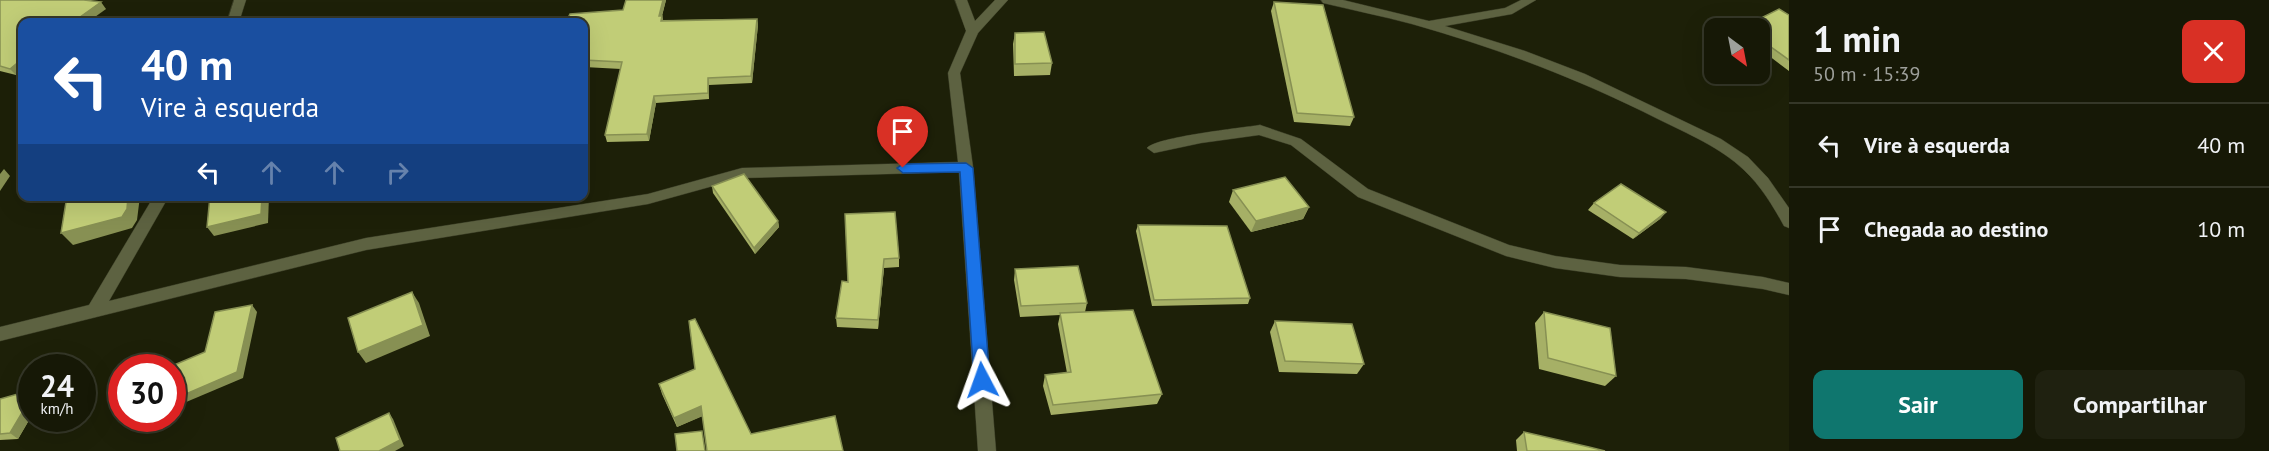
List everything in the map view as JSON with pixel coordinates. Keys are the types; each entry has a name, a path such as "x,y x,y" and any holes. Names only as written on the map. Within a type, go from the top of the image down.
{"street":[{"path":"234,18 240,0"},
{"path":"961,0 972,31"},
{"path":"987,451 966,168 954,73 972,31 1002,0"},
{"path":"1327,0 1429,24 1570,74 1631,99 1712,141 1743,161 1759,176 1779,202 1789,222"},
{"path":"1429,24 1508,11 1530,0"},
{"path":"1154,148 1201,138 1260,130 1296,142 1363,193 1506,250 1555,262 1620,271 1686,273 1789,289"},
{"path":"0,334 366,244 648,200 742,173 966,168"},
{"path":"94,310 159,201"}],"building":[{"path":"0,0 101,2 79,18 18,18 18,62 10,69 0,66"},
{"path":"626,0 663,0 659,16 662,16 661,21 757,19 751,76 708,78 708,93 654,96 647,134 605,135 622,62 588,60 588,18 568,18 570,14 623,10"},
{"path":"1274,2 1323,5 1354,117 1297,113"},
{"path":"1779,9 1789,15 1789,60 1770,46 1770,18 1761,18"},
{"path":"1044,32 1052,63 1015,64 1015,33"},
{"path":"744,174 778,221 754,248 712,186"},
{"path":"1285,177 1309,207 1256,221 1233,190"},
{"path":"1621,184 1666,212 1639,233 1594,203"},
{"path":"66,201 128,201 127,209 122,217 61,233"},
{"path":"210,201 262,201 261,214 207,227"},
{"path":"895,212 899,258 884,259 878,320 836,318 842,281 848,282 845,214"},
{"path":"1138,225 1227,226 1250,298 1154,300"},
{"path":"1078,266 1087,303 1021,306 1015,269"},
{"path":"412,292 423,325 358,352 348,318"},
{"path":"252,305 237,372 186,394 186,360 205,352 215,312"},
{"path":"1133,310 1162,394 1053,405 1045,375 1071,372 1060,313"},
{"path":"1544,312 1610,328 1616,376 1548,358"},
{"path":"695,319 751,434 835,416 843,451 707,451 701,406 674,418 659,384 695,369 689,321"},
{"path":"1275,321 1352,324 1364,364 1285,361"},
{"path":"18,394 18,420 10,433 0,434 0,399"},
{"path":"389,413 400,440 379,451 340,451 336,438"},
{"path":"702,431 705,451 677,451 675,434"},
{"path":"1524,432 1589,447 1605,451 1527,451"}],"route":[{"path":"903,168 966,168 982,380"}]}
